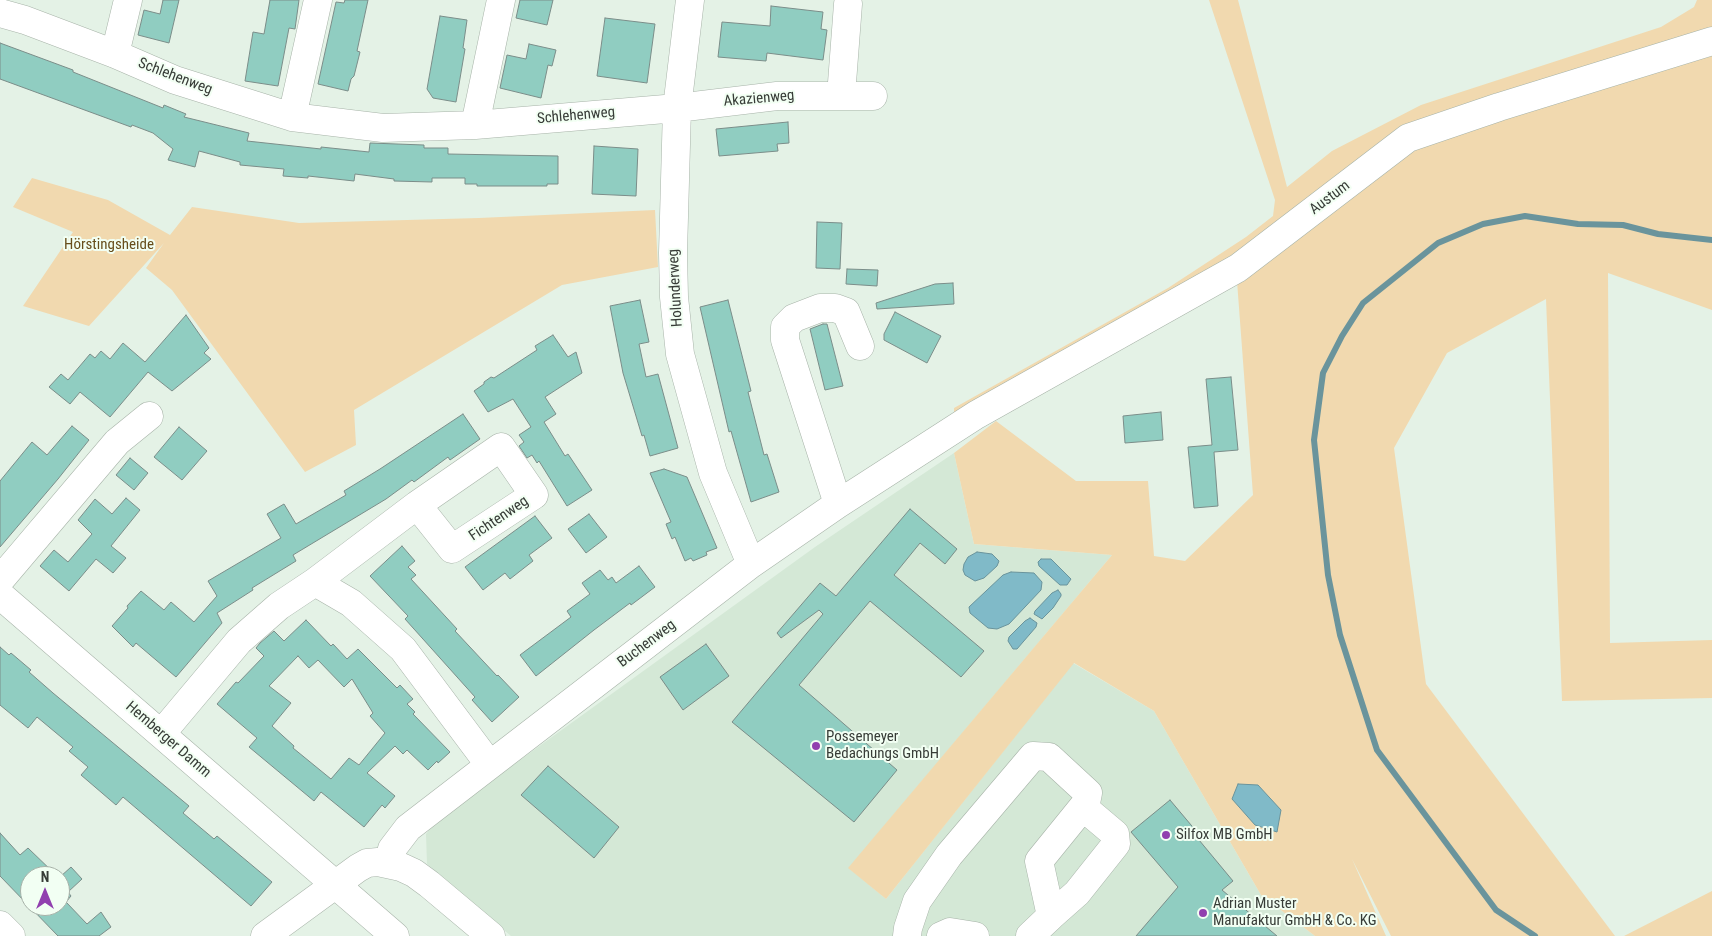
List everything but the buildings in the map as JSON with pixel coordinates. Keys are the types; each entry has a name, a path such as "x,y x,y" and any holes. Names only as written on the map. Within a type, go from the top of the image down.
{"street":[{"path":"115,54 128,0"},
{"path":"292,117 318,0"},
{"path":"475,125 501,0"},
{"name":"Holunderweg","path":"690,0 677,108 673,253 674,297 680,354 712,473 751,564"},
{"path":"841,96 848,4"},
{"name":"Schlehenweg","path":"0,13 25,20 115,54 175,80 292,117 383,128 475,125 677,108"},
{"name":"Austum","path":"976,415 1238,268 1408,138 1499,107 1712,41"},
{"name":"Akazienweg","path":"677,108 777,96 873,96"},
{"path":"838,504 784,340 785,327 794,318 820,308 835,308 846,312 860,346"},
{"name":"Buchenweg","path":"388,863 392,849 408,828 751,564 838,504 976,415"},
{"path":"0,580 117,442 149,416"},
{"path":"161,734 239,642 279,606 315,582 417,505"},
{"path":"315,582 351,603 403,649 489,764"},
{"name":"Hemberger Damm","path":"0,595 336,884"},
{"path":"907,936 917,901 949,855 1033,756 1049,758 1088,793 1086,803 1038,861 1050,916"},
{"path":"1030,936 1050,916 1078,893 1116,844 1115,834 1082,808"},
{"path":"264,936 367,863 378,862 388,863 414,873 491,936"},
{"path":"336,884 395,936"},
{"path":"0,925 11,936"},
{"path":"941,936 950,932 975,936"}],"shaded area":[{"path":"954,453 974,544 1112,555 849,868 886,899 1073,663 1154,711 1261,895 1315,936 511,936 427,864 426,834 437,820 815,547"}],"green space":[{"path":"1209,0 1238,0 1287,187 1332,151 1421,105 1661,27 1694,7 1697,0 1712,0 1712,32 1507,95 954,419 954,408 1168,288 1246,237 1273,216 1275,200"},
{"path":"1712,54 1712,310 1608,273 1610,643 1712,640 1712,698 1562,701 1546,299 1447,353 1394,448 1426,684 1615,936 1391,936 1352,859 1386,936 1315,936 1261,895 1154,711 1074,663 886,899 848,868 1112,555 974,544 954,453 996,421 1076,481 1148,481 1154,556 1185,561 1253,495 1237,281 1415,146"},
{"name":"Hörstingsheide","path":"32,178 108,200 170,235 192,207 299,223 479,218 655,210 658,267 562,285 354,410 356,445 305,472 172,290 146,268 164,243 89,326 23,306 73,232 13,207"},
{"path":"1712,891 1712,936 1624,936"}],"water":[{"path":"977,552 992,554 999,561 997,566 984,578 975,581 965,575 963,570 968,557"},
{"path":"1041,559 1051,559 1071,579 1067,585 1060,585 1039,566 1038,562"},
{"path":"1011,572 1034,573 1042,582 1041,590 1009,624 997,629 988,628 970,613 969,607 1003,575"},
{"path":"1058,590 1061,596 1042,619 1034,614 1052,593"},
{"path":"1030,618 1037,623 1036,627 1017,649 1013,649 1008,641 1009,637"},
{"path":"1238,784 1258,785 1281,810 1277,832 1255,825 1232,799"}],"waterway":[{"path":"1535,936 1496,910 1377,750 1340,635 1328,575 1314,440 1323,373 1342,336 1363,303 1438,243 1483,224 1525,216 1578,224 1623,225 1658,234 1712,240"}],"place":[{"name":"Possemeyer Bedachungs GmbH","path":"816,746"},
{"name":"Silfox MB GmbH","path":"1166,835"},
{"name":"Adrian Muster Manufaktur GmbH & Co. KG","path":"1203,913"}]}
